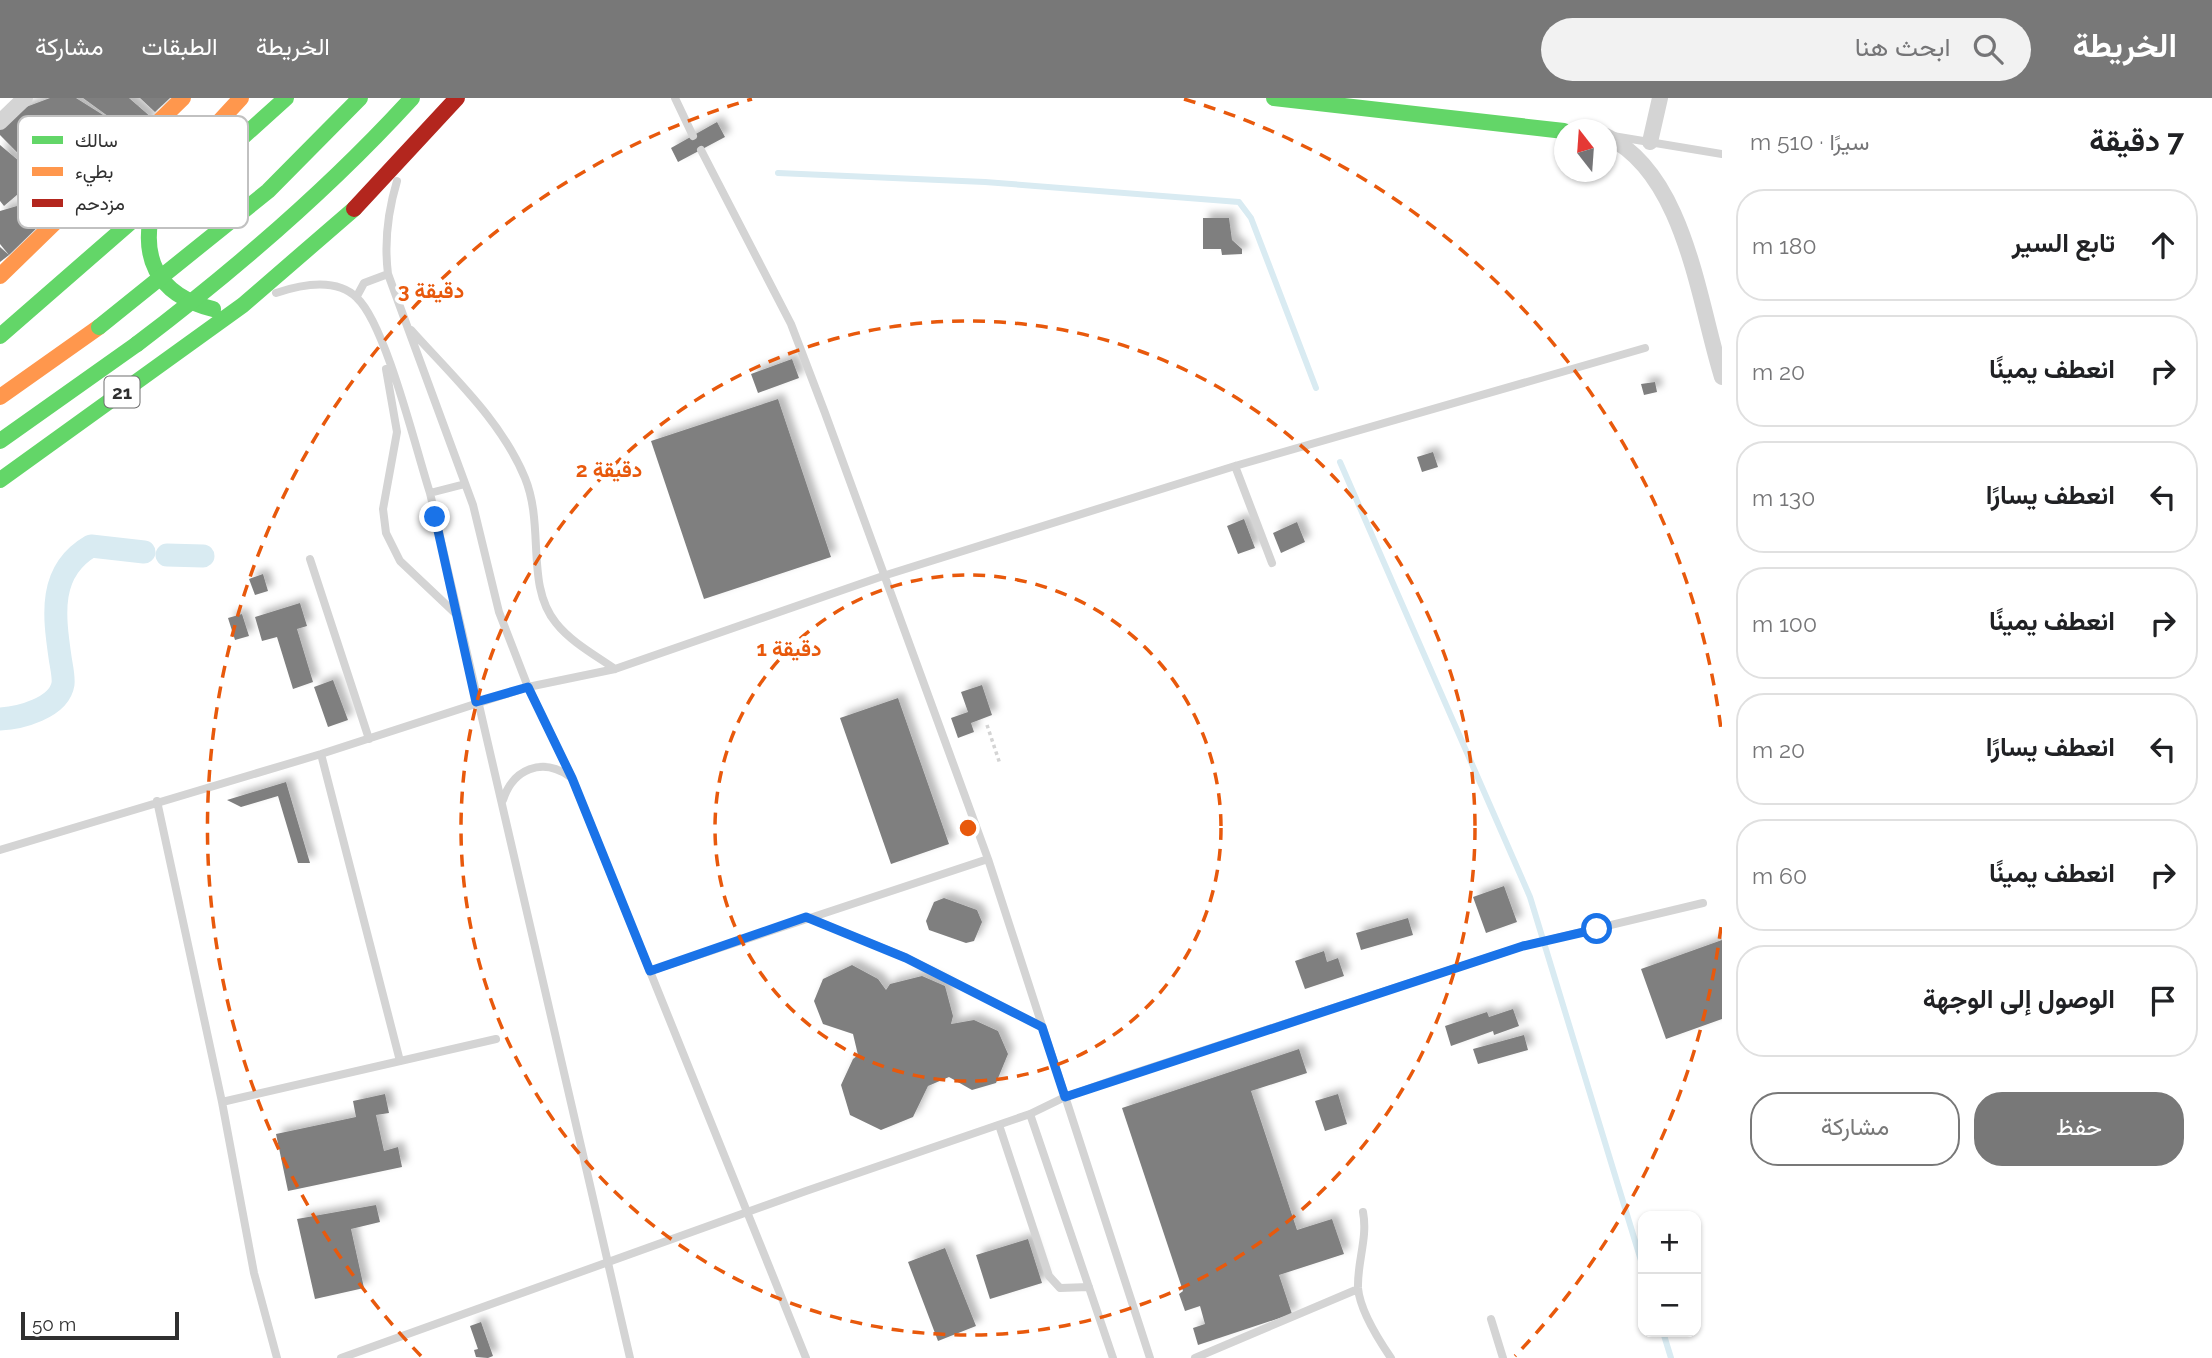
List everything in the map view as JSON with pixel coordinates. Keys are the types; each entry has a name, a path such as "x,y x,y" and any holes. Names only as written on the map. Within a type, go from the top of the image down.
{"main road":[{"path":"164,116 183,98"},
{"path":"224,116 241,98"},
{"path":"248,132 286,98"},
{"path":"248,209 360,98"},
{"path":"0,441 203,294 288,222 350,164 412,98"},
{"name":"21","path":"0,480 244,304 333,229 402,161 457,98"},
{"path":"1274,98 1554,130"},
{"path":"0,276 49,228"},
{"path":"0,336 124,228"},
{"path":"146,228 146,244 155,272 174,294 201,307 230,308 244,304"},
{"path":"0,397 99,327 227,228"}],"street":[{"path":"0,122 25,98"},
{"path":"1650,142 1660,98"},
{"path":"1617,142 1636,155 1653,173 1671,205 1722,377"}],"lane":[{"path":"675,98 692,136"},
{"path":"1617,137 1722,154"},
{"path":"701,149 791,324 988,859 1150,1358"},
{"path":"402,161 389,207 386,254 388,274 465,484 499,612 528,687 572,778 806,1358"},
{"path":"357,296 364,283 388,274"},
{"path":"244,304 288,289 320,284 341,287 357,296 370,314 382,342 430,493 476,702 503,801 630,1358"},
{"path":"406,326 492,421 516,460 535,512 538,584 548,612 563,631 615,670"},
{"path":"382,342 397,432 383,509 386,533 400,561 456,614"},
{"path":"0,850 321,754 476,702 528,687 615,670 883,576 1235,466 1645,348"},
{"path":"1235,466 1272,563"},
{"path":"430,493 465,484"},
{"path":"310,559 369,739"},
{"path":"321,754 400,1061"},
{"path":"503,801 512,780 530,768 551,768 572,778"},
{"path":"157,801 222,1102 254,1273 277,1358"},
{"path":"650,971 806,917 988,859"},
{"path":"341,1358 1030,1114 1065,1097 1523,946 1703,903"},
{"path":"806,917 906,958 1042,1027"},
{"path":"222,1102 496,1039"},
{"path":"1030,1114 1113,1358"},
{"path":"999,1125 1049,1276 1060,1288 1089,1287"},
{"path":"1363,1212 1365,1243 1358,1289 1367,1316 1391,1358"},
{"path":"1195,1358 1358,1289"},
{"path":"1491,1320 1503,1358"}],"path":[{"path":"987,725 1000,764"}],"building":[{"path":"50,98 76,98 105,116 18,116 18,153 0,135 0,124 26,107"},
{"path":"83,98 129,98 150,116 108,116"},
{"path":"140,98 170,98 155,112"},
{"path":"717,122 725,137 678,162 671,148"},
{"path":"0,145 18,160 18,194 4,206 0,201"},
{"path":"18,206 18,228 37,228 9,255 0,244 0,211"},
{"path":"1203,218 1229,218 1232,240 1242,249 1242,254 1222,255 1221,249 1203,249"},
{"path":"0,247 9,255 0,262"},
{"path":"792,359 799,378 758,393 751,374"},
{"path":"1655,382 1657,392 1644,395 1641,384"},
{"path":"778,399 831,557 704,599 651,441"},
{"path":"1433,452 1438,467 1422,472 1417,457"},
{"path":"1244,519 1255,548 1238,554 1227,526"},
{"path":"1297,522 1305,542 1281,553 1273,533"},
{"path":"263,574 268,591 255,595 249,579"},
{"path":"300,603 307,626 297,629 313,682 293,689 277,637 262,641 255,617"},
{"path":"242,614 249,636 235,640 228,618"},
{"path":"333,680 348,720 328,727 314,687"},
{"path":"982,685 992,715 971,723 974,732 958,738 951,718 968,712 961,692"},
{"path":"898,698 949,844 891,864 840,718"},
{"path":"286,782 310,863 298,863 278,796 241,807 227,800"},
{"path":"1504,886 1517,922 1486,933 1473,897"},
{"path":"944,898 977,910 982,922 974,941 966,943 929,930 926,921 934,902"},
{"path":"1408,918 1413,935 1361,950 1356,933"},
{"path":"1722,940 1722,1019 1666,1039 1641,969"},
{"path":"1324,951 1327,962 1338,958 1344,976 1305,989 1295,961"},
{"path":"852,965 878,979 886,990 890,984 922,976 945,986 953,1016 951,1024 974,1020 998,1031 1008,1054 996,1083 972,1090 949,1077 928,1086 913,1117 881,1130 850,1115 841,1085 853,1059 858,1055 853,1034 823,1024 814,1001 823,979"},
{"path":"1513,1009 1519,1026 1494,1035 1493,1031 1451,1046 1445,1026 1487,1012 1489,1017"},
{"path":"1524,1035 1528,1050 1478,1064 1473,1049"},
{"path":"1299,1049 1307,1073 1251,1091 1297,1230 1332,1219 1344,1254 1279,1275 1292,1314 1198,1345 1193,1328 1205,1324 1200,1306 1185,1311 1179,1294 1183,1291 1122,1108"},
{"path":"385,1094 389,1113 376,1115 384,1151 398,1147 402,1167 288,1191 276,1134 356,1117 353,1101"},
{"path":"1338,1094 1347,1124 1325,1131 1315,1101"},
{"path":"376,1205 380,1222 351,1229 364,1288 315,1299 297,1219"},
{"path":"1028,1239 1042,1283 990,1299 976,1255"},
{"path":"945,1248 976,1326 938,1341 908,1262"},
{"path":"481,1322 493,1356 488,1358 476,1357 474,1350 478,1349 470,1326"}],"waterway":[{"path":"778,173 985,182 1239,202 1251,218 1316,388"},
{"path":"1340,462 1530,897 1638,1251"},
{"path":"0,719 38,710 60,692 63,681 56,625 57,595 67,568 77,556 91,546 144,552"},
{"path":"167,555 203,556"},
{"path":"1665,1337 1671,1358"}],"traffic: fast":[{"path":"248,132 286,98"},
{"path":"248,207 268,191 360,98"},
{"path":"137,344 210,287 280,227 348,165 412,98"},
{"path":"1274,98 1554,130"},
{"path":"0,480 243,305 354,209"},
{"path":"0,336 124,228"},
{"path":"150,228 151,256 165,283 193,303 213,309"},
{"path":"99,327 222,228"},
{"path":"0,441 137,344"}],"traffic: slow":[{"path":"164,116 183,98"},
{"path":"224,116 241,98"},
{"path":"0,276 49,228"},
{"path":"0,397 99,327"}],"traffic: jam":[{"path":"354,209 457,98"}],"route":[{"path":"435,517 476,702 528,687 572,778 650,971 806,917 906,958 958,987 1042,1027 1065,1097 1523,946 1597,929"}]}
